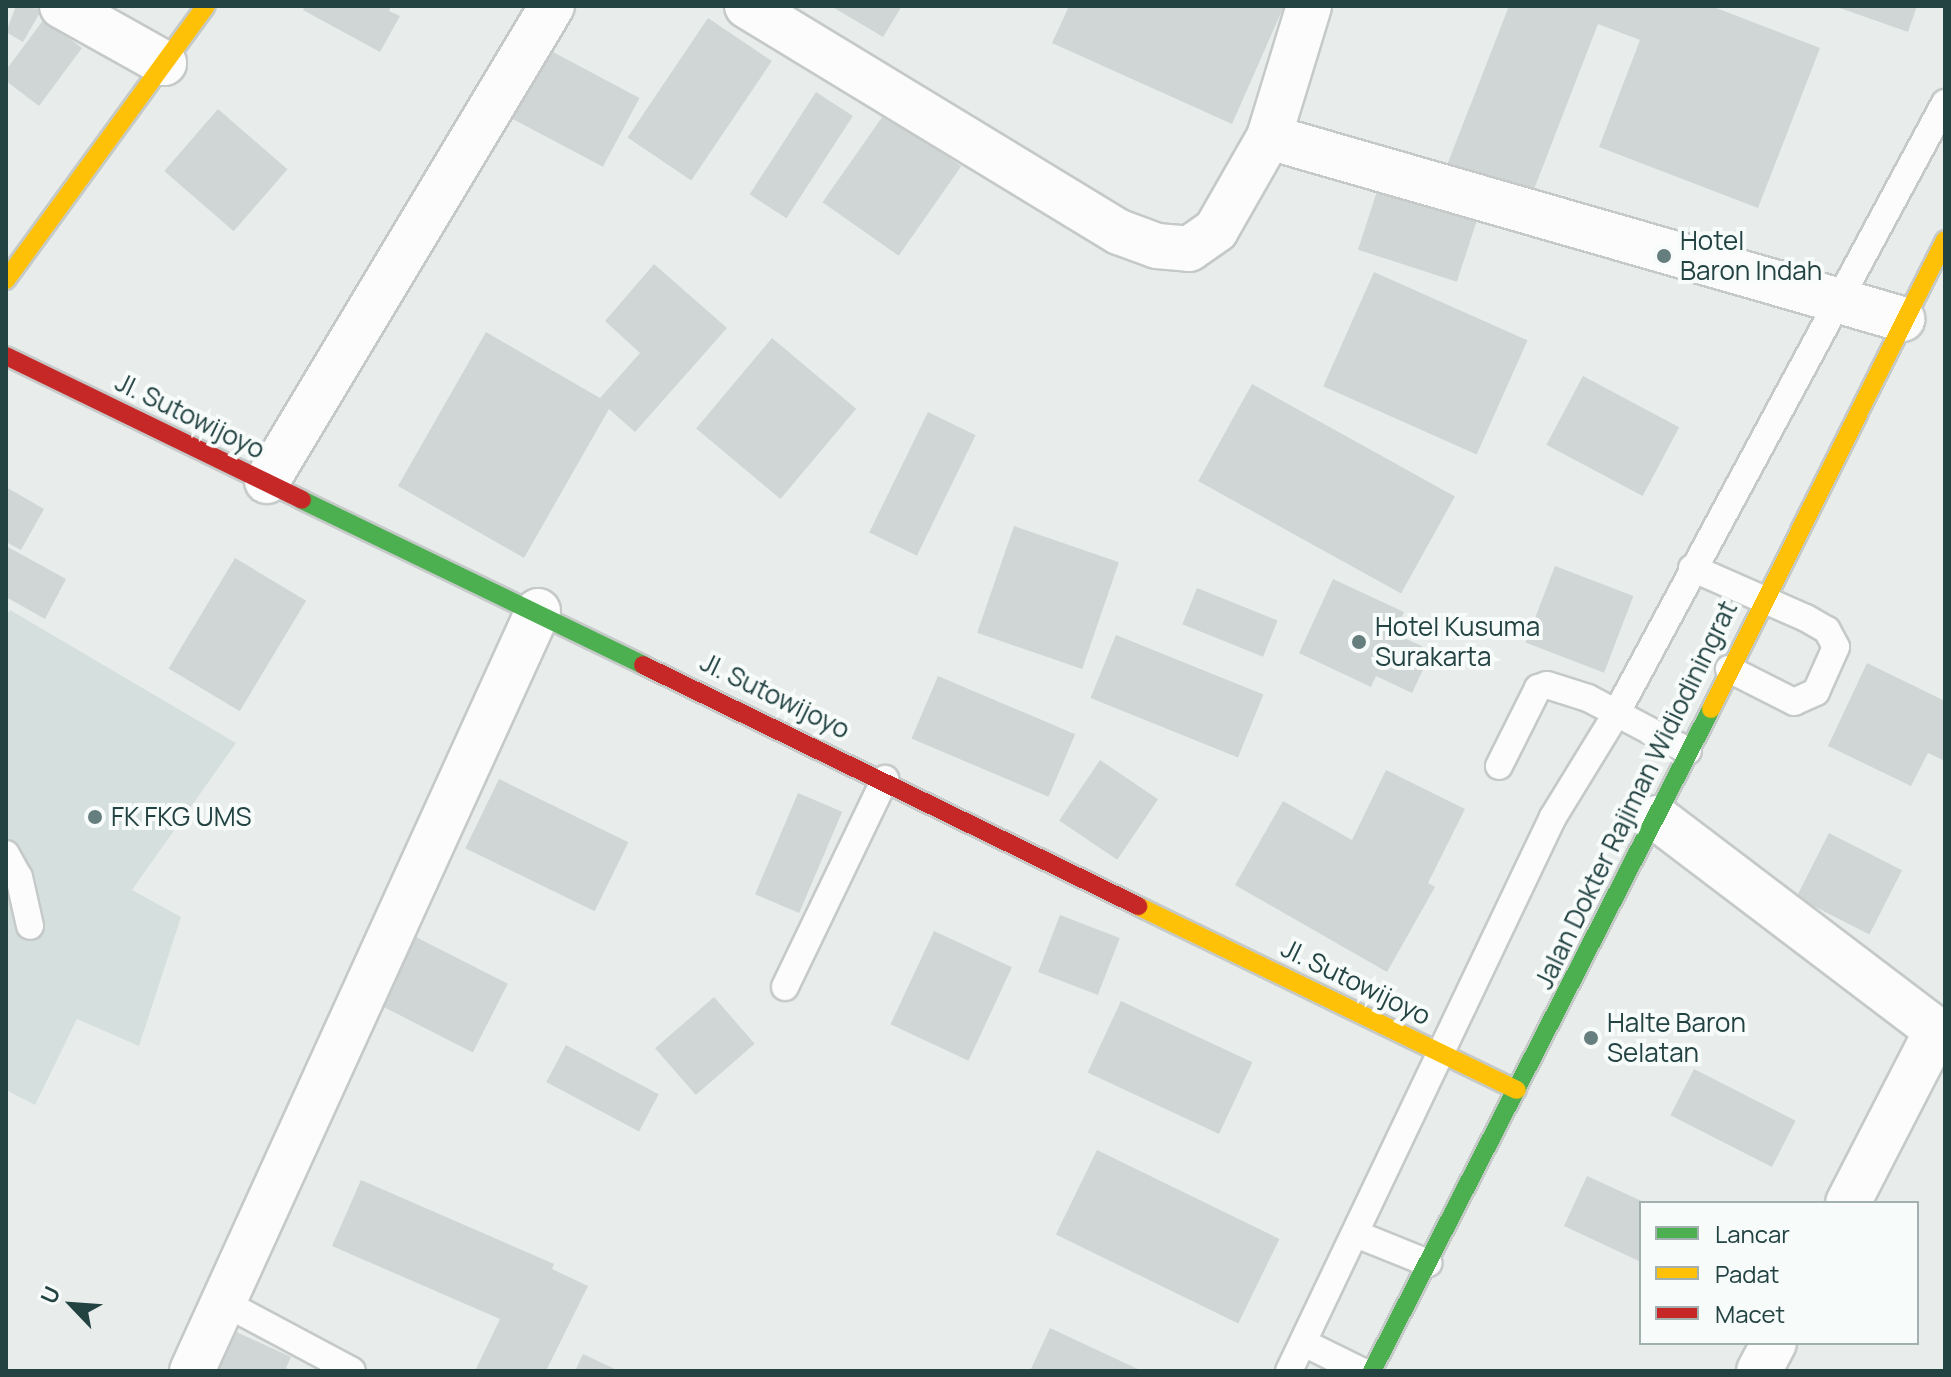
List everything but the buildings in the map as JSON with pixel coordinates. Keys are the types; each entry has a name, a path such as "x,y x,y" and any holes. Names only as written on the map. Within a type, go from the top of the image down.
{"main road":[{"path":"6,280 206,6"},
{"name":"Jalan Dokter Rajiman Widiodiningrat","path":"1372,1371 1657,818 1902,319 1945,240"},
{"name":"Jl. Sutowijoyo","path":"6,356 885,779 1517,1090"}],"street":[{"path":"62,6 164,63"},
{"path":"267,481 552,6"},
{"path":"747,6 1119,232 1157,246 1189,249 1216,230 1269,137 1309,6"},
{"path":"1269,137 1902,319"},
{"path":"192,1371 538,611"},
{"path":"1657,818 1941,1034 1849,1201"},
{"path":"1759,1371 1773,1345"}],"lane":[{"path":"1289,1371 1356,1234 1438,1052 1553,817 1616,714 1837,298 1945,103"},
{"path":"1692,568 1827,630 1836,647 1826,677 1816,692 1794,702 1729,669"},
{"path":"1499,766 1538,688 1555,686 1688,751"},
{"path":"785,987 885,779"},
{"path":"6,854 19,877 30,926"},
{"path":"1356,1234 1428,1263"},
{"path":"223,1302 352,1371"},
{"path":"1304,1343 1361,1371"}],"shaded area":[{"name":"FK FKG UMS","path":"10,610 236,743 132,890 181,917 139,1046 77,1019 35,1105 6,1090 6,616"}],"traffic: fast":[{"path":"302,500 643,665"},
{"path":"1372,1371 1711,709"}],"traffic: slow":[{"path":"6,280 206,6"},
{"path":"1711,709 1945,240"},
{"path":"1138,906 1517,1090"}],"traffic: jam":[{"path":"6,356 302,500"},
{"path":"643,665 1138,906"}],"place":[{"name":"Hotel Baron Indah","path":"1664,256"},
{"name":"Hotel Kusuma Surakarta","path":"1359,642"},
{"name":"FK FKG UMS","path":"95,817"},
{"name":"Halte Baron Selatan","path":"1591,1038"}]}
